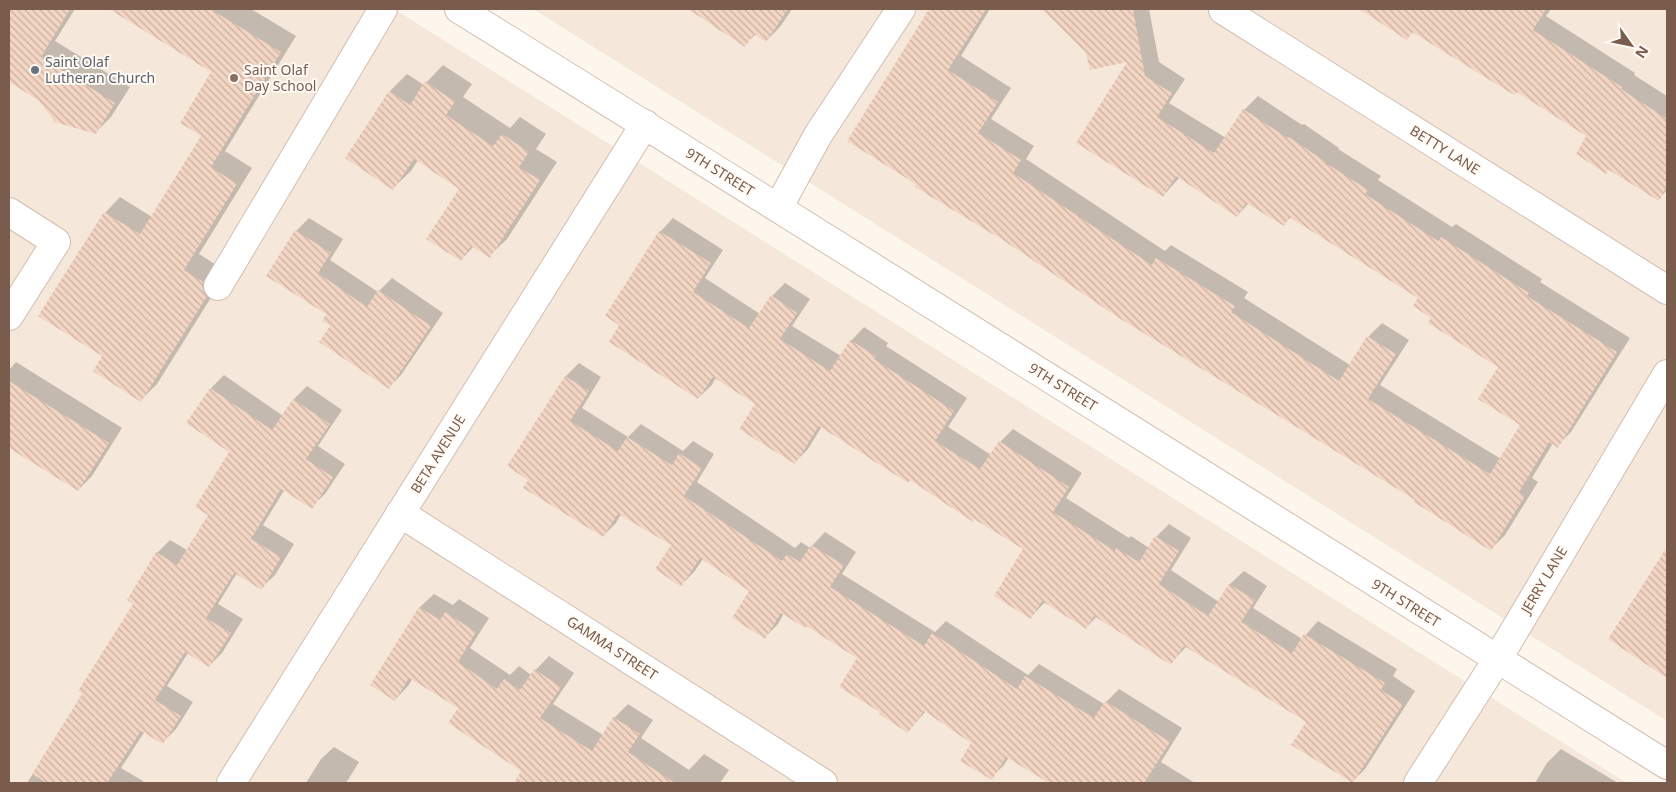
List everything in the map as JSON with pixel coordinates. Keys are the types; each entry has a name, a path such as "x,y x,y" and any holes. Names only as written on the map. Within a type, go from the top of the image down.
{"street":[{"path":"218,286 383,9"},
{"name":"9TH STREET","path":"459,9 646,124 1667,766"},
{"path":"778,208 818,135 901,9"},
{"name":"BETTY LANE","path":"1223,9 1667,290"},
{"name":"BETA AVENUE","path":"231,783 646,124"},
{"path":"9,212 56,242 9,316"},
{"name":"JERRY LANE","path":"1418,783 1497,660 1667,374"},
{"name":"GAMMA STREET","path":"400,513 823,783"}],"shaded area":[{"path":"9,9 394,9 1627,783 9,783"},
{"path":"533,9 1667,9 1667,721"}],"building":[{"name":"Saint Olaf Lutheran Church","path":"9,9 70,9 41,57 115,103 96,134 55,122 38,100 9,82"},
{"path":"109,9 210,9 281,52 211,167 237,184 184,270 203,282 204,293 207,296 141,402 93,371 102,356 38,316 104,212 140,234 201,136 180,123 211,72"},
{"path":"688,9 788,9 766,42 754,34 745,47"},
{"path":"929,9 986,9 948,70 998,102 978,133 1021,160 1013,173 1152,265 1156,258 1235,306 1231,312 1339,381 1367,336 1396,354 1368,399 1490,474 1520,425 1478,399 1498,367 1428,323 1431,318 1413,306 1418,298 1289,217 1284,226 1246,203 1237,217 1176,176 1163,197 1076,143 1127,62 1090,70 1086,53 1042,9 1133,9 1145,76 1172,93 1157,117 1214,153 1243,109 1289,137 1368,190 1365,194 1438,241 1441,237 1529,293 1527,296 1617,352 1558,448 1549,442 1519,492 1525,496 1491,551 1414,502 1415,500 1119,318 994,234 915,187 916,184 847,141"},
{"path":"1359,9 1546,9 1533,30 1622,87 1621,89 1667,119 1667,186 1659,201 1609,170 1606,174 1576,154 1586,136 1517,92 1514,95 1412,32 1407,40"},
{"path":"425,81 455,102 446,115 493,146 502,134 529,152 519,167 540,180 490,258 471,246 461,261 426,239 459,189 414,159 393,190 345,158 389,91 410,105"},
{"path":"295,230 331,253 318,273 367,307 378,290 431,326 389,389 319,342 330,326 322,321 326,314 266,276"},
{"path":"659,231 711,263 693,292 749,328 771,295 797,313 780,339 830,371 850,340 876,356 874,359 954,411 935,441 980,469 999,441 1069,487 1053,512 1115,551 1116,548 1139,562 1155,536 1179,551 1159,584 1208,616 1229,584 1255,600 1241,622 1292,653 1304,634 1385,683 1381,690 1403,704 1353,783 1291,745 1306,722 1184,646 1171,665 1094,616 1086,629 1042,601 1031,619 994,596 1023,549 974,519 973,522 910,480 908,483 819,426 795,464 739,429 755,404 713,377 698,399 609,342 619,325 605,316"},
{"path":"565,376 589,391 570,421 618,451 627,437 672,465 679,453 702,468 684,496 782,561 787,554 800,562 811,545 844,565 830,587 924,646 932,633 1017,689 1025,676 1094,718 1105,701 1170,742 1144,783 1049,783 1006,757 992,780 960,761 971,743 924,711 908,733 879,714 880,712 839,687 857,658 806,626 805,628 781,613 765,639 732,618 749,591 700,558 681,587 655,569 671,545 618,514 603,537 523,488 528,480 507,466"},
{"path":"9,381 109,443 78,491 9,448"},
{"path":"210,388 272,430 293,399 330,424 306,459 333,477 312,509 281,489 251,539 281,557 262,590 234,573 206,618 231,633 209,667 185,652 155,700 181,716 163,744 141,731 107,783 47,783 32,774 82,694 78,691 133,604 127,600 156,552 177,565 208,515 195,507 229,452 186,423"},
{"path":"1667,547 1667,678 1608,639"},
{"path":"419,607 440,620 445,612 476,632 458,662 497,689 504,679 520,690 534,669 561,687 540,718 592,751 613,717 640,734 628,752 675,783 514,783 521,771 448,723 458,708 409,678 395,701 370,685"}],"place":[{"name":"Saint Olaf Lutheran Church","path":"35,70"},
{"name":"Saint Olaf Day School","path":"234,78"}]}
